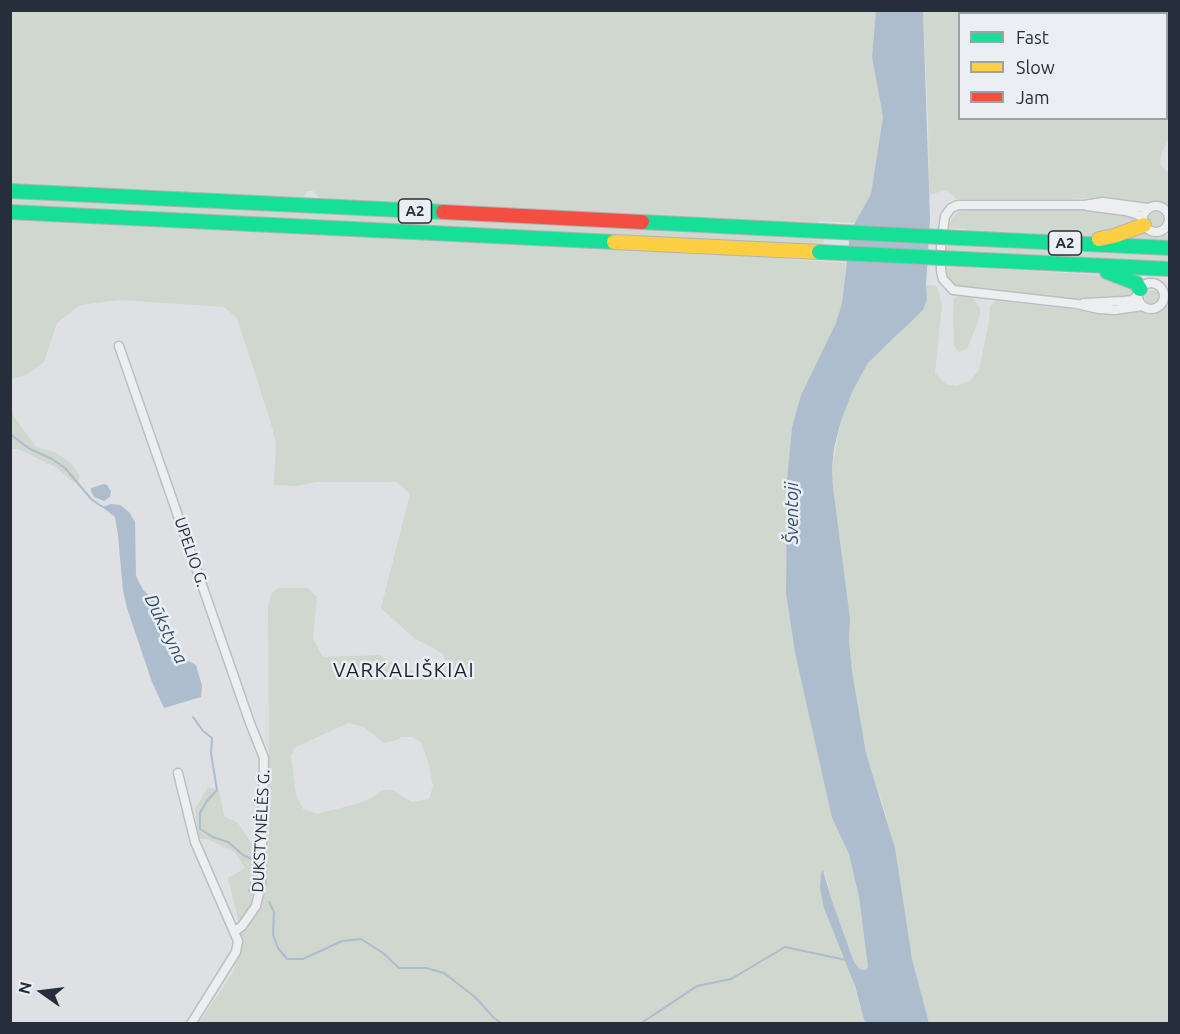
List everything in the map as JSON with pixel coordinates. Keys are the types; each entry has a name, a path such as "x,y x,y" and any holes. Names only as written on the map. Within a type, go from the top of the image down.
{"highway":[{"name":"A2","path":"10,191 1170,248"},
{"name":"A2","path":"10,212 1170,269"},
{"path":"1068,243 1114,236 1143,221"},
{"path":"1087,265 1126,278 1139,292"}],"street":[{"path":"1084,205 1103,202 1148,208 1156,205 1165,208 1170,220 1167,231 1155,232 1147,228 1136,214 1084,205 958,205 951,208 945,216 940,271 943,279 953,290 1115,310 1142,306 1154,310 1162,305 1167,295 1160,286"},
{"path":"1143,221 1148,208"},
{"path":"1077,304 1124,302 1132,300 1150,283 1160,286 1170,284"},
{"path":"1139,292 1142,306"},
{"name":"UPELIO G.","path":"119,346 264,758"},
{"name":"DUKSTYNĖLĖS G.","path":"234,932 242,926 256,906 261,885 264,758"},
{"path":"178,773 195,842 238,941 236,952 191,1023"}],"shaded area":[{"path":"10,11 876,11 872,57 883,117 871,194 856,223 819,221 818,223 321,199 313,191 307,191 304,197 297,198 11,184"},
{"path":"923,11 1144,11 958,12 958,120 1168,120 1169,85 1169,139 1160,160 1161,166 1169,173 1169,209 1156,201 1145,204 1107,197 957,199 946,190 929,195"},
{"path":"10,197 824,238 823,246 11,207"},
{"path":"981,208 1082,210 1122,214 1132,217 1135,222 1102,235 1091,236 966,231 966,229 948,228 952,218 960,211"},
{"path":"1156,212 1161,214 1163,219 1161,224 1156,226 1151,224 1149,219 1151,214"},
{"path":"10,219 748,256 846,263 842,303 836,323 801,395 792,427 787,479 786,593 795,653 832,818 849,854 859,897 868,968 865,970 860,969 854,962 831,898 825,871 821,873 865,1023 199,1023 233,972 241,949 238,919 228,878 245,868 235,852 207,839 198,839 195,809 208,787 219,790 224,816 238,823 251,843 258,845 267,839 269,797 268,605 272,593 278,588 308,588 317,597 313,639 323,657 380,655 397,666 423,674 440,673 445,664 444,655 415,639 381,608 410,494 397,482 316,482 297,486 274,485 276,443 270,420 237,318 224,307 119,300 80,305 57,323 44,362 26,375 11,379","holes":["348,723 364,727 384,743 402,737 412,737 421,742 433,786 429,799 412,802 392,790 382,790 375,796 357,804 317,814 303,809 296,795 291,756 294,748"]},
{"path":"1142,230 1152,235 1169,235 1169,243 1121,239"},
{"path":"946,244 1169,254 1169,265 947,251"},
{"path":"946,268 1102,275 1125,282 1134,291 1127,298 1076,299 970,290 954,285 947,275"},
{"path":"926,285 937,286 942,305 935,373 946,384 956,386 970,381 979,370 990,306 996,301 1097,312 1136,310 1150,315 1162,310 1169,299 1169,1023 929,1023 912,959 886,815 866,753 852,671 849,641 850,618 832,468 841,421 853,390 868,363 898,335 927,299"},
{"path":"1152,290 1157,292 1159,297 1157,302 1152,304 1147,302 1145,297 1147,292"},
{"path":"957,296 973,298 980,308 980,316 967,349 959,352 954,346 954,298"},
{"path":"10,411 36,447 54,452 70,462 80,476 78,483 73,482 57,468 18,449 11,449"}],"water":[{"name":"Šventoji","path":"876,11 923,11 930,219 927,299 923,310 868,363 853,390 841,421 832,468 850,618 849,641 852,671 866,753 895,848 912,959 929,1023 865,1023 855,986 824,908 820,889 823,870 854,962 860,969 865,970 868,967 859,897 849,854 832,818 795,653 786,593 787,479 792,427 801,395 836,323 842,303 851,230 871,194 883,117 872,57"},
{"path":"104,484 111,491 110,497 104,501 94,497 91,488"},
{"path":"111,504 120,505 129,512 135,522 136,576 143,590 153,599 161,613 167,641 174,653 196,665 202,686 201,697 164,708 152,682 127,608 115,517 102,507"}],"waterway":[{"path":"10,434 30,449 65,468 92,500 103,507"},
{"name":"Dūkstyna","path":"193,717 203,731 212,738 211,753 217,790 200,813 200,829 228,842 243,855 252,859 253,874 249,891 252,893"},
{"name":"Dūkstyna","path":"269,902 274,912 273,935 278,948 287,959 303,959 342,941 361,939 383,953 399,968 426,968 444,973 475,997 494,1018 503,1024"},
{"name":"Dūkstyna","path":"640,1024 697,986 731,979 785,947 846,960"}],"traffic: fast":[{"path":"10,191 443,212"},
{"path":"10,212 614,242"},
{"path":"642,222 820,231"},
{"path":"820,231 961,238"},
{"path":"961,238 1170,248"},
{"path":"819,252 962,259"},
{"path":"962,259 1170,269"},
{"path":"1107,272 1136,283 1140,289"}],"traffic: slow":[{"path":"1099,239 1144,225"},
{"path":"614,242 819,252"}],"traffic: jam":[{"path":"443,212 642,222"}],"district":[{"name":"VARKALIŠKIAI","path":"404,670"}]}
